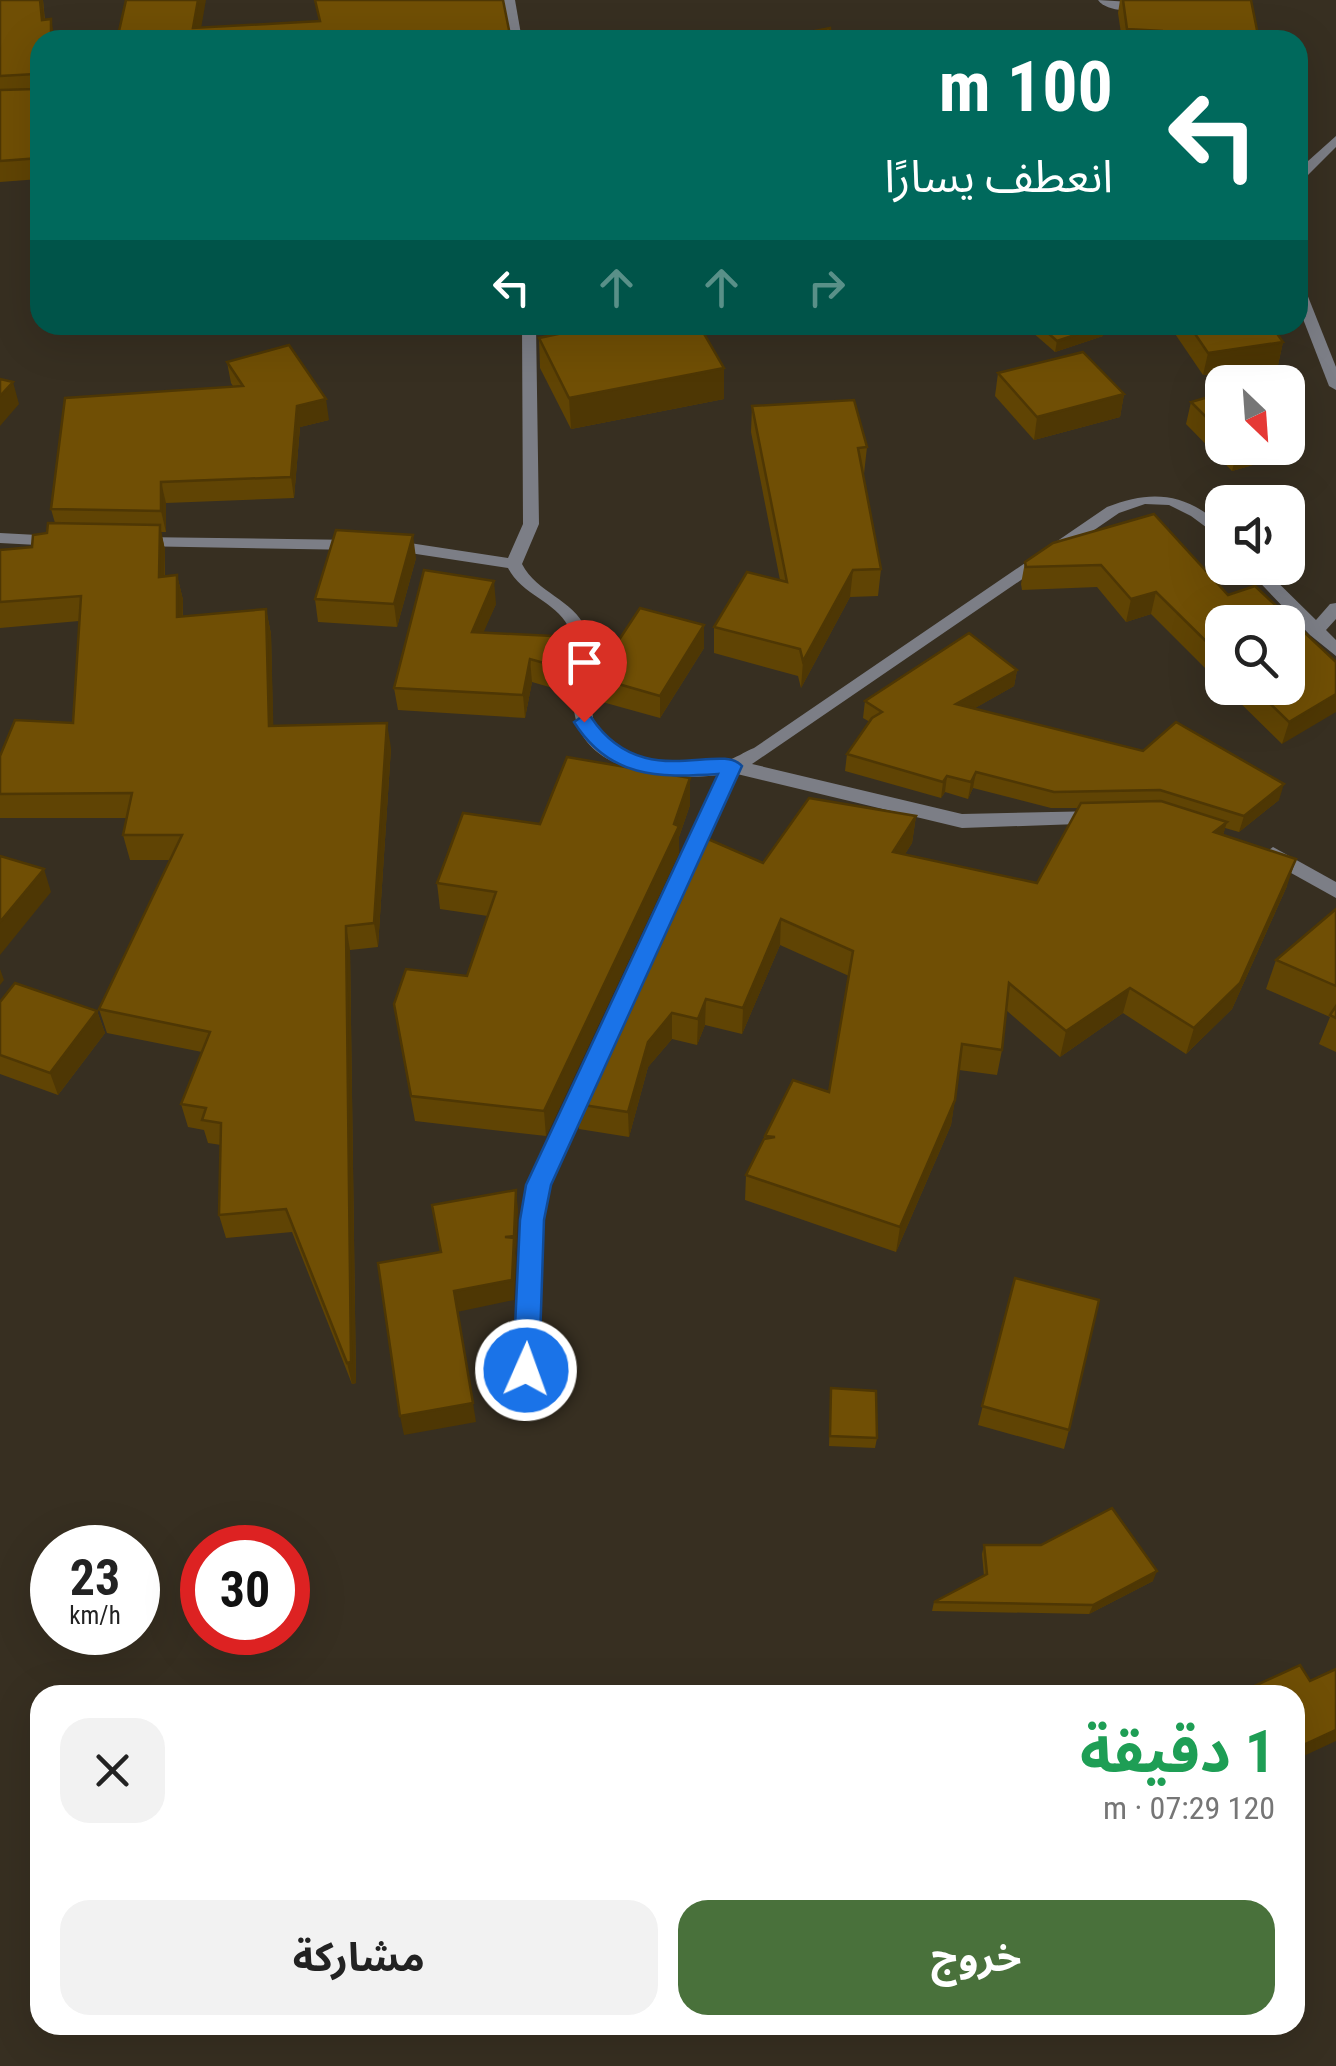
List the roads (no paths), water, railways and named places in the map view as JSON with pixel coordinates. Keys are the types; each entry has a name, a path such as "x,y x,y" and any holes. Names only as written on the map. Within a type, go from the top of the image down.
{"street":[{"path":"509,0 514,30"},
{"path":"1104,0 1107,4 1131,6"},
{"path":"1308,167 1336,140"},
{"path":"1308,315 1336,386"},
{"path":"529,335 532,524 514,564 522,582 575,622 588,664 584,722 597,741 614,754 642,765 673,770 732,766 962,821 1116,818"},
{"path":"526,1370 532,1220 538,1185 732,766 760,752 1113,510 1134,500 1172,500 1194,507 1205,518"},
{"path":"0,538 78,541"},
{"path":"116,542 386,545 514,564"},
{"path":"1271,585 1336,650"},
{"path":"1316,631 1336,608"},
{"path":"1246,846 1282,857 1336,891"}]}
